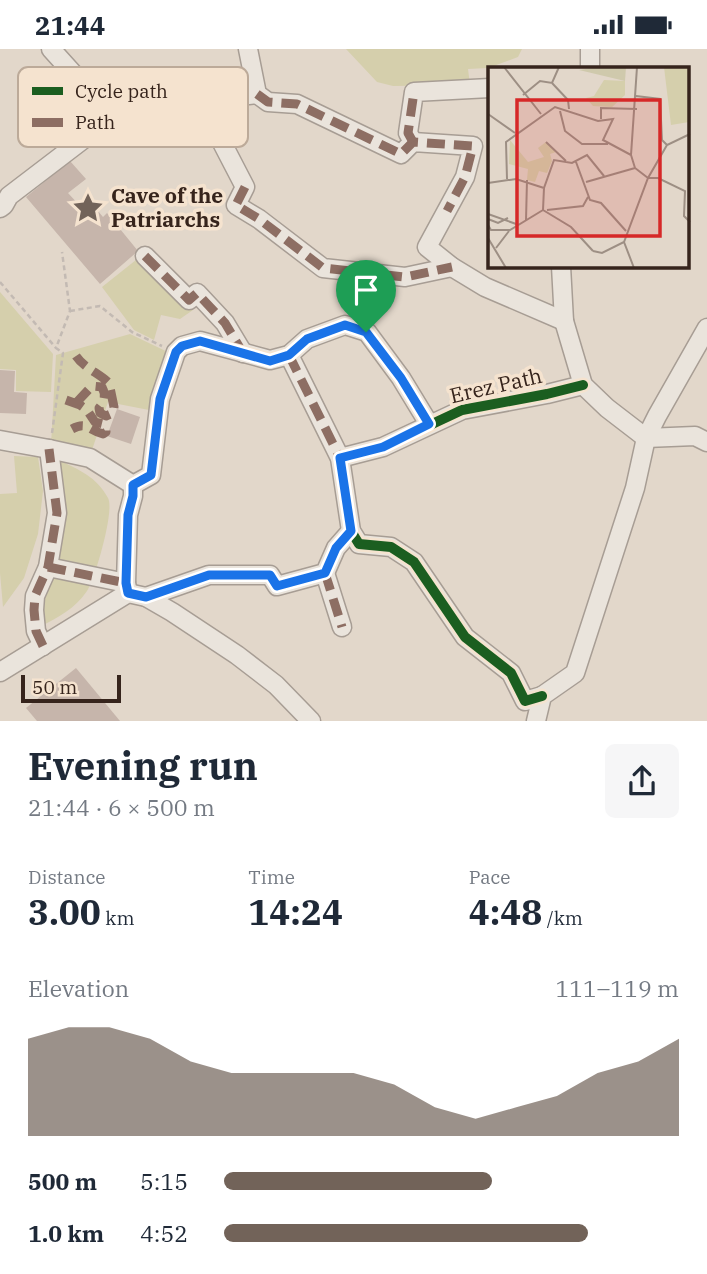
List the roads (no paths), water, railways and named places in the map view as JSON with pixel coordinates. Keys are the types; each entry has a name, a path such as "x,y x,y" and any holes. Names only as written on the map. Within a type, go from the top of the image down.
{"street":[{"path":"51,49 67,67"},
{"path":"248,49 257,94"},
{"path":"590,49 590,67"},
{"path":"413,142 408,133 414,92 488,88"},
{"path":"248,95 257,94 268,102 297,104 401,154 413,142 472,146 465,177 427,247 452,267 485,286 565,321"},
{"path":"0,208 9,196 73,147"},
{"path":"224,147 245,187 236,205 323,268 405,277 452,267"},
{"path":"145,256 189,300 197,293 225,323 243,353"},
{"path":"561,268 565,321 583,385 607,408 646,438 695,436 707,442"},
{"path":"133,485 151,475 160,399 176,352 182,346 200,341 270,361 289,355 307,339 345,325 366,332 401,378 429,424"},
{"path":"289,355 340,458 351,531 359,544 391,547 414,562 465,637 511,673 525,702 542,697 575,673 635,488 646,438 707,328"},
{"name":"Erez Path","path":"340,458 383,447 462,410 583,385"},
{"path":"0,440 90,459 133,485"},
{"path":"43,646 36,631 35,596 48,567 57,513 49,449"},
{"path":"133,485 128,515 133,591"},
{"path":"342,627 325,573 336,548 351,531"},
{"path":"48,567 133,591 172,612 258,670 311,721"},
{"path":"3,666 43,646 133,591 209,575 270,575 277,586 325,573"},
{"path":"536,721 542,697"}],"place":[{"name":"Cave of the Patriarchs","path":"88,208"}]}
